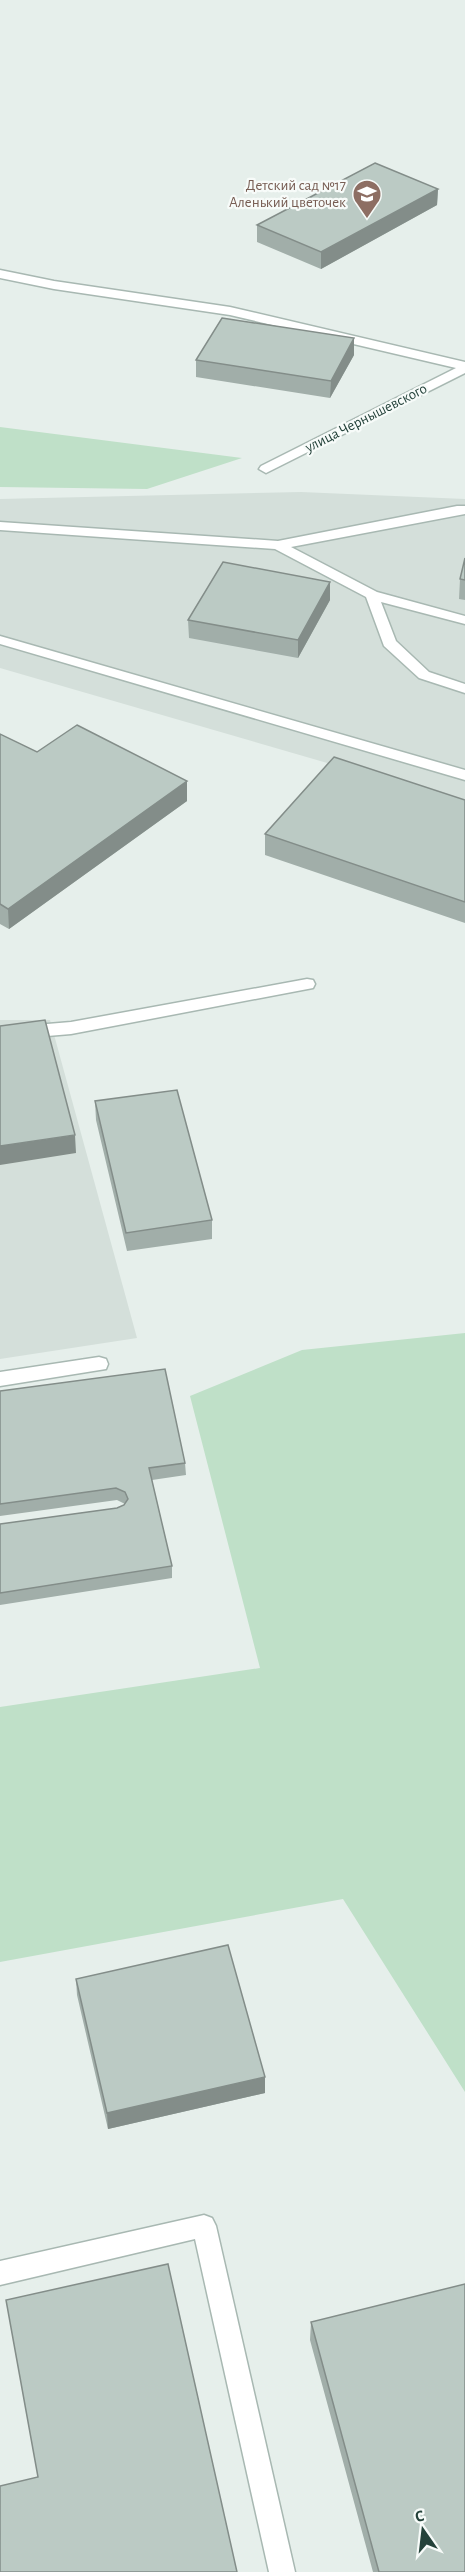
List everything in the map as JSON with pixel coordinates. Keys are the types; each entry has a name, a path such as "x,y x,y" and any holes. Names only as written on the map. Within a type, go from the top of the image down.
{"street":[{"path":"0,274 54,285 230,311 465,367"},
{"name":"улица Чернышевского","path":"266,469 465,367"},
{"path":"0,526 278,545 465,510"},
{"path":"278,545 372,595 465,620"},
{"path":"372,595 389,643 424,675 465,689"},
{"path":"0,639 465,775"},
{"path":"0,1034 71,1028 307,984"},
{"path":"0,1379 99,1364"},
{"path":"0,2273 204,2226 282,2572"}],"shaded area":[{"path":"301,492 465,499 465,803 0,668 0,499"},
{"path":"0,1020 50,1020 137,1338 0,1359"}],"green space":[{"path":"0,427 242,458 147,489 0,487"},
{"path":"465,1333 465,2092 343,1899 0,1962 0,1707 260,1668 190,1396 302,1350"}],"building":[{"path":"375,163 438,189 321,252 257,225"},
{"path":"222,318 354,338 331,381 196,360"},
{"path":"465,558 465,580 460,579"},
{"path":"223,562 330,582 298,640 188,620"},
{"path":"77,725 187,781 8,909 0,904 0,734 37,752"},
{"path":"334,757 465,800 465,902 265,834"},
{"path":"45,1020 75,1135 0,1146 0,1026"},
{"path":"177,1090 212,1220 126,1233 95,1101"},
{"path":"165,1369 185,1463 149,1468 172,1566 0,1593 0,1524 117,1508 124,1505 128,1499 125,1492 116,1488 0,1504 0,1391"},
{"path":"228,1945 265,2077 107,2113 76,1979"},
{"path":"168,2264 237,2572 0,2572 0,2486 38,2477 6,2300"},
{"path":"465,2284 465,2572 379,2572 311,2322"}],"place":[{"name":"Детский сад №17 Аленький цветочек","path":"367,220"}]}
